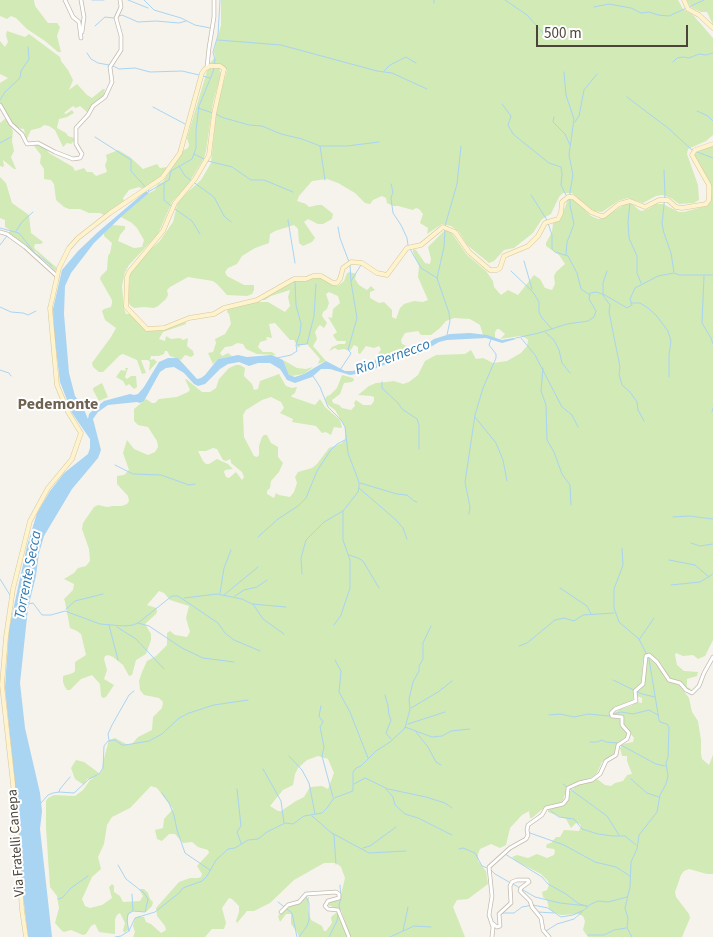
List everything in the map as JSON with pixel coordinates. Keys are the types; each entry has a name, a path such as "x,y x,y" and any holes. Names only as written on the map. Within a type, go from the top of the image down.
{"main road":[{"path":"684,0 688,9 699,15 713,28"},
{"path":"209,67 220,66 224,69 214,114 209,155 195,179 178,199 163,231 129,272 127,277 126,307 148,329 164,328 189,318 214,314 224,308 257,300 294,279 322,276 333,283 337,283 344,268 351,262 362,263 377,273 387,275 407,248 421,245 444,227 455,232 469,252 490,270 497,270 500,268 504,256 528,246 538,236 545,223 558,219 561,213 562,202 568,196 573,197 591,212 601,216 604,216 619,204 630,201 645,207 659,200 668,200 676,207 682,208 706,204 709,200 709,185 692,155 695,150 713,144"},
{"name":"Via Fratelli Canepa","path":"26,937 22,910 13,783 2,685 6,637 11,600 33,514 52,483 72,459 81,436 80,428 65,405 56,378 50,308 61,262 69,248 78,238 162,178 180,152 202,73 209,67"}],"street":[{"path":"65,0 73,17 79,22 82,38 84,17 82,0"},
{"path":"0,105 14,128 22,134 27,144 38,143 73,159 80,158 82,154 76,144 76,128 88,115 93,106 105,97 112,82 110,67 121,50 116,18 121,7 120,0"},
{"path":"209,67 214,0"},
{"path":"0,232 13,238 57,276"},
{"path":"492,937 493,925 489,915 492,896 489,867 510,848 526,839 528,825 542,815 546,808 563,804 567,799 568,788 592,780 600,774 606,761 616,755 618,745 627,739 629,733 622,725 622,717 612,716 611,713 615,709 636,701 635,691 643,684 646,656 649,655 657,662 669,680 680,683 686,690 692,693 699,686 713,657"},
{"path":"493,925 500,926 499,914 511,903 511,884 517,880 528,880 529,882 520,891 530,901 532,907 541,918 544,930 549,937"},
{"path":"281,912 288,905 299,902 306,894 336,892 339,894 339,898 328,901 325,906 328,909 338,910 349,937"}],"green space":[{"path":"0,0 34,0 35,6 48,23 57,23 60,27 57,36 61,52 58,52 27,29 16,18 11,16 7,19 0,16"},
{"path":"221,0 678,0 683,9 693,15 713,38 713,135 706,141 688,149 687,154 698,185 699,200 694,203 679,204 671,198 662,195 643,203 628,198 618,201 602,212 594,211 572,193 563,193 551,214 542,219 533,233 514,248 504,250 494,261 489,263 467,245 459,232 451,226 442,224 427,234 428,228 420,223 423,214 419,209 413,210 393,206 387,203 386,198 382,196 373,200 370,204 365,203 355,193 338,183 327,179 312,181 297,201 309,207 322,205 333,214 332,219 323,224 318,224 308,219 304,222 315,238 312,242 303,246 299,243 298,229 294,225 275,231 270,234 269,243 255,248 242,256 237,264 228,268 225,272 227,276 244,285 254,285 252,294 247,296 227,295 213,281 188,277 170,287 167,290 168,295 166,299 158,306 154,308 134,308 128,301 130,273 148,251 159,242 173,222 178,201 201,180 211,163 217,105 227,70 221,65 211,65 210,63 215,57 214,51 221,25"},
{"path":"687,0 713,0 713,25 707,12 701,12 692,8"},
{"path":"7,31 25,37 29,34 60,57 73,80 69,90 77,84 92,98 105,89 103,97 91,107 88,113 80,106 76,108 73,106 64,113 66,114 72,110 74,113 59,119 57,128 74,138 71,144 67,143 63,147 55,130 44,125 31,130 26,141 24,129 17,128 12,124 0,103 0,83 8,78 0,74 0,41 5,47 8,42"},
{"path":"219,68 221,74 213,103 204,158 187,186 172,202 158,234 129,265 125,272 122,286 126,314 130,314 145,329 162,330 186,322 186,324 163,332 159,339 165,341 166,336 171,339 180,338 183,340 188,338 187,346 193,351 194,355 191,357 185,355 181,360 170,356 167,351 159,356 151,356 150,360 154,359 157,362 149,371 150,362 148,360 141,360 146,373 142,374 137,360 123,354 103,372 99,372 93,367 92,363 116,328 105,320 102,311 111,307 112,303 100,279 107,270 108,256 112,243 104,236 104,233 112,225 125,226 118,241 134,248 142,247 144,240 137,228 121,217 155,190 158,184 163,182 182,151 188,148 187,138 207,71"},
{"path":"6,118 13,131 14,151 11,157 16,169 3,160 4,166 0,166 0,123"},
{"path":"37,144 73,167 75,171 84,168 87,172 92,172 96,176 107,172 105,165 106,155 118,150 130,157 143,169 157,164 160,168 168,167 159,178 143,189 139,187 129,190 123,198 124,201 104,215 89,213 80,209 69,209 56,200 54,184 51,180 44,179 44,169 40,163 41,155 34,146"},
{"path":"713,146 713,640 705,656 698,659 693,655 683,656 676,653 675,655 677,665 684,671 698,672 697,676 687,679 687,687 691,689 688,690 680,681 669,679 657,659 648,654 645,655 641,683 633,691 633,701 615,707 610,713 611,718 621,719 627,732 626,737 618,743 616,752 602,762 597,773 592,777 568,786 563,800 559,804 546,806 532,818 530,818 529,811 522,815 510,828 506,845 500,848 491,844 480,849 478,861 486,871 488,884 468,899 457,900 453,907 465,937 350,937 341,910 328,905 332,901 340,899 345,878 341,867 336,863 324,863 294,880 270,903 254,911 247,911 237,923 239,906 229,898 222,908 226,923 224,929 212,929 205,937 133,937 135,918 139,916 144,917 146,922 161,933 166,930 157,916 156,908 179,882 201,877 202,874 197,866 209,853 208,850 198,847 192,842 183,843 175,834 169,834 162,841 157,839 155,830 163,828 164,819 173,809 157,788 151,786 130,808 112,817 107,825 104,844 98,857 101,869 92,877 82,899 85,906 90,908 102,905 112,898 109,887 112,884 114,892 120,896 123,902 140,901 143,896 139,889 144,889 153,902 152,906 146,912 134,911 130,913 128,916 128,930 124,933 125,923 120,913 115,919 115,934 99,932 95,924 83,935 71,930 62,931 55,923 59,908 57,896 50,887 46,801 54,795 75,796 94,778 87,779 84,785 75,779 71,768 76,760 84,762 99,773 97,776 102,771 109,740 115,738 126,744 132,744 138,737 152,730 153,717 162,708 163,702 159,698 144,695 140,690 139,681 142,672 147,661 156,656 167,645 167,633 170,631 175,635 187,637 190,632 186,618 189,606 170,600 164,593 159,591 147,605 156,608 157,611 145,624 151,634 151,640 146,654 136,660 132,675 129,676 123,665 108,655 104,659 107,670 104,679 114,685 106,697 103,698 101,696 100,684 92,675 81,679 70,690 67,690 65,687 63,676 73,673 75,671 75,662 86,655 81,634 70,628 64,599 73,590 74,584 64,579 78,568 86,566 90,561 89,549 82,529 83,523 94,507 98,505 107,507 122,506 129,501 128,496 117,484 117,476 124,475 129,470 123,453 127,440 134,449 148,455 155,452 158,447 157,441 148,427 138,425 134,421 134,409 146,399 155,403 159,399 177,397 188,392 190,390 185,379 202,392 210,392 216,388 219,379 229,368 236,365 245,368 244,376 252,384 254,390 258,389 260,381 279,374 286,386 297,387 292,397 315,405 320,399 325,407 340,420 342,427 334,427 331,435 326,432 322,433 316,426 292,422 293,419 280,413 284,408 281,402 271,397 246,410 243,415 244,437 254,456 257,457 259,455 262,437 267,435 271,443 278,447 278,457 283,463 279,472 271,481 267,494 274,498 276,493 290,497 297,483 295,477 298,472 312,468 329,448 342,443 345,439 345,427 335,410 328,405 325,399 337,388 342,375 354,380 344,383 340,394 332,400 333,403 342,408 351,410 355,406 356,400 363,405 371,405 374,401 374,397 358,395 369,386 376,383 394,381 403,384 409,382 418,375 425,361 436,355 465,354 471,350 476,359 483,358 493,363 507,361 521,353 527,346 528,340 520,336 500,339 505,334 499,329 495,332 495,339 483,335 480,325 470,319 454,318 446,321 431,335 421,335 418,331 405,333 401,340 402,344 421,348 417,351 386,355 374,362 381,349 379,346 374,348 366,346 360,354 358,353 358,347 354,345 350,351 335,348 329,351 332,347 345,344 346,341 337,341 333,335 337,332 328,317 332,318 333,309 340,303 338,296 329,292 326,294 329,303 322,316 327,323 324,328 320,325 318,327 315,332 317,339 313,346 326,361 318,364 320,359 307,344 301,345 298,348 294,340 290,340 275,323 269,324 272,338 266,337 267,340 260,342 258,347 263,352 272,352 276,355 257,354 246,349 243,344 237,343 225,347 220,353 222,356 228,353 232,356 218,359 213,364 208,353 213,352 216,343 215,339 225,334 231,324 227,312 228,308 253,302 268,302 285,312 290,306 288,297 290,290 261,300 294,281 305,281 318,277 338,286 344,281 347,273 350,272 356,274 355,279 359,285 367,290 371,286 375,290 370,292 370,298 379,303 384,302 392,310 392,317 396,319 400,308 404,304 428,300 418,277 419,266 413,249 416,250 425,263 430,264 431,259 428,247 445,230 451,232 467,255 486,271 493,281 494,287 501,295 508,290 518,295 534,275 540,279 545,288 552,290 555,284 554,276 556,272 565,264 559,255 546,246 546,243 552,232 553,223 561,218 568,199 574,200 591,216 598,219 604,218 625,204 632,204 642,211 656,204 663,204 679,212 706,206 711,199 712,187 694,156 694,153","holes":["213,448 217,449 223,460 230,459 231,463 242,472 244,477 242,480 236,472 229,478 226,477 225,470 233,469 228,464 217,459 209,464 203,461 198,451 206,451","318,756 328,759 334,773 328,789 322,786 310,787 304,797 281,811 270,806 283,790 293,785 298,768 307,760"]},
{"path":"0,177 6,183 12,203 29,215 31,233 43,242 35,244 34,248 57,268 55,271 35,251 12,236 10,230 5,227 5,220 0,218"},
{"path":"283,360 297,368 306,369 313,367 304,374 291,376"},
{"path":"125,368 128,368 125,377 127,379 131,376 136,376 137,387 134,389 129,384 126,386 123,381 116,377 121,370 126,371"},
{"path":"102,383 108,397 99,401 93,388"},
{"path":"649,657 662,671 664,677 670,682 679,685 689,698 692,712 698,721 702,759 709,765 713,755 713,874 689,869 681,875 675,892 676,897 690,918 682,937 588,937 583,930 585,921 583,916 578,914 561,915 549,909 547,900 543,897 542,892 547,890 548,881 541,874 512,857 517,855 528,858 537,854 547,858 554,855 554,849 547,848 547,844 551,843 556,837 560,837 564,830 579,831 581,827 580,824 576,823 571,828 566,819 548,812 548,809 562,806 568,799 570,791 578,785 597,779 605,785 611,786 623,781 627,775 632,774 627,756 622,756 620,748 623,744 633,742 634,738 623,724 624,716 613,714 637,702 642,703 642,698 637,696 636,691 645,683 646,659"},
{"path":"309,897 308,910 311,920 322,926 324,931 326,931 332,923 331,917 337,912 347,937 299,937 291,924 291,914 286,914 280,922 278,916 288,906 298,904"}],"water":[{"path":"146,191 149,193 94,243 71,273 65,286 64,314 69,373 75,396 82,405 88,419 89,414 104,401 130,394 138,394 159,362 168,358 178,358 197,379 205,375 218,359 238,355 247,357 272,355 283,360 289,375 295,377 326,361 345,371 353,371 389,354 417,351 434,339 450,334 470,333 487,335 502,340 516,339 502,343 486,338 447,340 439,342 417,355 403,357 367,372 350,375 330,369 321,369 312,377 295,383 287,380 280,369 270,363 258,363 249,366 239,362 228,364 205,384 198,386 184,373 174,367 166,368 160,372 144,401 140,403 108,405 98,412 93,419 101,450 98,458 72,489 44,536 28,608 20,683 25,728 40,793 42,811 40,829 52,937 28,937 5,688 9,629 27,546 37,513 50,491 64,473 88,454 90,448 90,439 72,413 60,382 53,309 62,270 98,232"}],"waterway":[{"path":"92,0 104,0"},
{"path":"128,0 148,8"},
{"path":"144,0 154,10 181,18 195,25 210,28"},
{"name":"Torrente Secca","path":"148,192 169,180 171,171 192,159 196,148 199,106 213,72 215,60 213,52 218,35 220,0"},
{"path":"505,0 527,15 545,35"},
{"path":"594,7 609,4 631,8 641,13 649,12 669,16 704,0"},
{"path":"95,26 105,17 113,18 122,15 138,22 179,23 186,21"},
{"path":"218,40 281,45 377,71 392,73 427,89"},
{"path":"0,100 5,92 20,78 21,71 29,59 28,47"},
{"path":"87,53 91,59 98,63 109,65"},
{"path":"673,62 677,58 689,58 699,54 713,53"},
{"path":"384,71 390,65 406,57 416,63"},
{"path":"113,66 119,69 135,68 150,72 182,71 199,75"},
{"path":"564,72 566,95 574,119 569,155 573,175 570,205 574,224 567,242 566,255"},
{"path":"575,122 579,116 584,90 597,74"},
{"path":"203,76 210,78"},
{"path":"627,97 668,128 692,150 713,158"},
{"path":"502,104 511,116 508,125 513,134 549,163 561,167 561,185 566,195"},
{"path":"153,107 185,124"},
{"path":"198,108 213,113"},
{"path":"697,111 708,116 713,121"},
{"path":"216,114 249,125 262,126 320,146 347,146 379,142"},
{"path":"554,117 553,122 565,134 570,145"},
{"path":"0,143 11,137"},
{"path":"95,137 131,160 131,171 149,191"},
{"path":"320,146 325,180"},
{"path":"445,226 457,184 461,146"},
{"path":"194,154 208,161 232,167 251,180 264,180 293,192"},
{"path":"179,166 185,176 214,197 224,216 231,222"},
{"path":"664,170 665,195 662,224 671,253 674,272"},
{"path":"164,184 164,200 171,206"},
{"path":"391,184 393,213 401,225 408,245"},
{"path":"531,195 547,220 552,235 552,249 555,252 568,256 577,273 581,289 590,295"},
{"path":"630,203 629,238 637,256 637,273 641,283"},
{"path":"175,209 192,221 200,234"},
{"path":"16,231 22,222 33,212"},
{"path":"288,220 295,263"},
{"path":"338,227 349,262"},
{"path":"0,228 19,233 35,253 52,266"},
{"path":"445,230 444,247 437,278 449,313 450,321 447,335"},
{"path":"0,245 10,232"},
{"path":"410,249 421,268 437,278"},
{"path":"524,261 532,289"},
{"path":"340,370 351,353 348,350 357,318 350,265"},
{"path":"351,281 361,265"},
{"path":"511,271 533,292 539,302 539,312 542,318 552,329"},
{"path":"607,271 603,283 603,295 610,305 609,312 620,367 619,374 622,385 637,402 638,410 644,421"},
{"name":"Rio Pernecco","path":"516,338 567,324 588,321 594,317 596,311 589,299 590,293 596,292 605,295 627,308 632,305 630,299 635,288 658,276 674,273 679,275 713,275"},
{"path":"704,276 702,323 713,344"},
{"path":"277,358 291,355 297,351 296,345 301,324 296,305 295,282"},
{"path":"297,345 307,344 314,316 316,284"},
{"path":"631,303 640,303 648,308 668,331 671,341 669,377"},
{"path":"0,307 11,312 28,315 36,311"},
{"path":"545,332 554,340 562,363 570,373"},
{"path":"521,338 535,355 562,407 572,415 578,427"},
{"path":"469,514 470,507 465,482 475,415 483,388 496,358 496,354 489,345 491,339"},
{"path":"543,368 541,391 546,405 547,440 554,452 562,474 570,485 571,505"},
{"path":"0,370 9,373 11,376"},
{"path":"302,574 301,558 306,540 324,522 343,511 358,492 359,487 359,482 348,453 345,427 328,407 320,387 313,376"},
{"path":"382,382 382,388 402,409 417,419 419,425 419,449"},
{"path":"712,412 713,408"},
{"path":"475,417 496,443 503,460 507,481"},
{"path":"258,537 306,498 317,471 330,451 337,444 345,440"},
{"path":"115,465 133,474 161,475 189,485 195,484"},
{"path":"360,483 397,494 407,495 417,502"},
{"path":"359,488 396,520 403,528 407,539"},
{"path":"334,625 341,615 350,588 350,560 343,540 343,511"},
{"path":"673,517 689,516 713,519"},
{"path":"691,543 700,546 713,544"},
{"path":"622,548 623,565 614,589 614,608 619,622 639,639 649,659 659,720 669,727 666,763 668,776 666,784 660,795 657,812 639,835 637,849 631,862 630,887 625,908 628,918 627,928 632,937"},
{"path":"220,593 224,568 231,550"},
{"path":"349,555 363,561 379,588"},
{"path":"669,560 695,565 709,577"},
{"path":"224,595 258,567"},
{"path":"671,585 700,582 713,574"},
{"path":"0,579 10,595"},
{"path":"235,596 244,590 257,587 267,580"},
{"path":"560,588 587,606 591,614"},
{"path":"66,609 75,601 103,594"},
{"path":"184,598 217,594 242,599 252,604 286,607"},
{"path":"28,604 33,603 42,615 51,615 65,611 100,624 124,626 138,623 172,596 178,596 218,623 225,633 234,640 260,651"},
{"path":"253,604 263,619 284,634"},
{"path":"519,646 527,643 555,620 564,618 574,621 583,615 614,613"},
{"path":"639,640 654,618"},
{"path":"138,623 149,626 182,648 203,658 234,662"},
{"path":"109,625 118,660"},
{"path":"115,937 129,931 135,918 155,912 183,888 202,881 216,860 228,849 235,848 248,840 258,839 285,823 293,824 304,816 322,813 334,798 353,791 353,772 356,768 361,766 376,751 390,742 405,728 410,709 409,699 413,682 423,659 423,643 431,626"},
{"path":"117,627 136,639 164,669"},
{"path":"335,660 341,671 339,692 350,712 368,758"},
{"path":"613,680 642,694 655,697"},
{"path":"411,708 452,681"},
{"path":"109,740 108,734 112,725 129,695 134,691"},
{"path":"385,695 391,720 386,733 391,739"},
{"path":"41,803 48,795 53,793 74,793 89,779 99,774 103,768 104,746 108,741 115,740 122,745 149,741 162,734 179,718 189,713 214,705 248,700"},
{"path":"321,706 319,716 323,722 320,727 324,747 322,756 333,797"},
{"path":"613,714 621,712 633,714 649,710 658,715"},
{"path":"408,724 445,712"},
{"path":"549,715 560,714 574,717 588,714 609,716"},
{"path":"405,727 432,737 442,736 451,731 470,729"},
{"path":"416,732 428,747 436,762 441,765"},
{"path":"590,742 602,740 617,743 656,764 665,766"},
{"path":"289,756 302,770 309,783 315,814"},
{"path":"263,769 281,801 284,823"},
{"path":"59,792 70,777"},
{"path":"354,784 365,778 388,789 426,797 445,803 452,808"},
{"path":"631,779 647,793 659,797"},
{"path":"563,784 607,816 619,835"},
{"path":"237,789 241,826 237,832 241,843"},
{"path":"386,789 393,797 395,805 405,814 418,818 452,835"},
{"path":"162,793 174,815 185,853 210,870"},
{"path":"551,811 559,817 574,819 582,829 598,834 625,836 636,845"},
{"path":"312,816 334,835 336,864"},
{"path":"363,848 370,846 396,827"},
{"path":"332,833 369,853 406,851"},
{"path":"530,833 564,845 595,862 616,867 630,876"},
{"path":"459,849 463,848 475,853 482,866 509,882"},
{"path":"505,854 542,877 548,884 579,904 587,906"},
{"path":"118,865 126,879 144,893 148,899 145,912 133,911 128,914 129,931"},
{"path":"58,899 62,898 71,888 88,876"},
{"path":"513,884 535,897 560,903 587,906"},
{"path":"340,885 340,911"},
{"path":"132,894 133,910"},
{"path":"299,937 309,920 309,903 306,897"},
{"path":"585,909 598,901 608,902 627,897"},
{"path":"278,902 292,913 297,937"},
{"path":"502,913 514,913 522,907 533,905 548,908 561,917 573,915 584,910"},
{"path":"403,931 408,907"},
{"path":"538,912 554,913"},
{"path":"546,931 557,924 574,919 582,912"},
{"path":"329,937 337,921 338,914"},
{"path":"390,937 414,926 431,927"},
{"path":"588,935 604,935 614,930 626,928"}],"district":[{"name":"Pedemonte","path":"58,405"}]}
